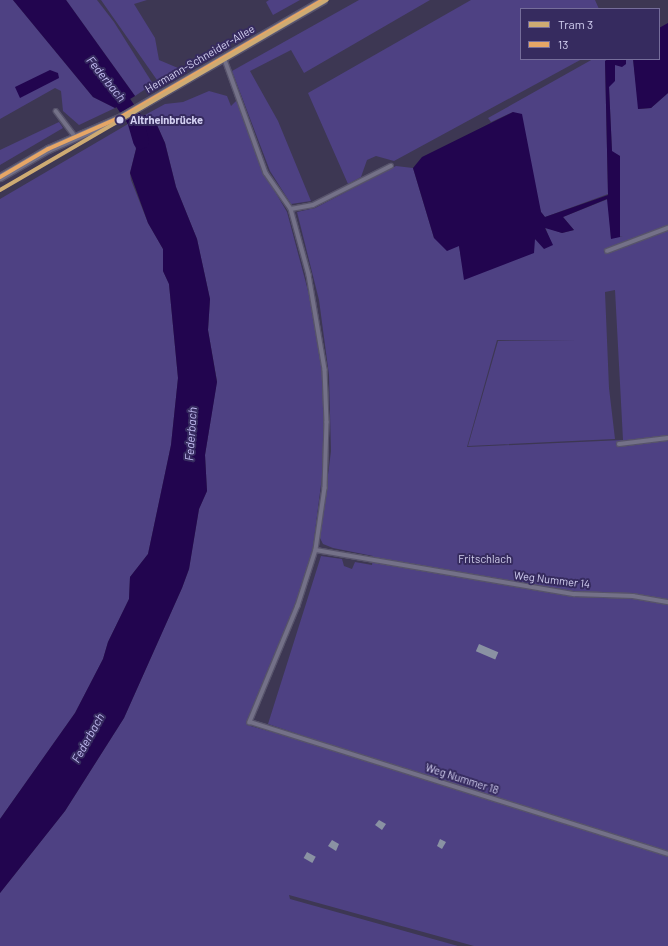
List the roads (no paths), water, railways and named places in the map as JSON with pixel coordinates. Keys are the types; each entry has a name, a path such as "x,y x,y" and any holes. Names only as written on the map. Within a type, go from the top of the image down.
{"street":[{"name":"Hermann-Schneider-Allee","path":"0,177 75,136 121,117 323,0"}],"lane":[{"path":"224,58 266,173 291,208 309,275 325,370 327,422 325,488 316,550"},
{"path":"56,111 75,136"},
{"path":"291,208 313,206 391,166"},
{"path":"607,251 668,228"},
{"path":"619,444 668,438"},
{"name":"Weg Nummer 14","path":"316,550 574,594 633,596 668,602"},
{"name":"Weg Nummer 18","path":"316,550 298,606 250,722 668,854"}],"water":[{"path":"13,0 66,0 135,96 115,108 93,97"},
{"path":"668,23 668,93 651,108 638,109 633,60 660,60 660,27"},
{"path":"626,60 626,64 622,67 615,65 615,81 609,87 612,151 620,156 620,237 611,239 607,199 563,217 574,230 562,233 545,228 553,245 544,249 535,239 534,253 464,280 459,246 447,251 434,238 413,168 422,157 513,112 522,114 541,212 545,217 608,195 605,61"},
{"path":"50,70 58,73 59,78 20,98 15,87"},
{"path":"145,115 157,125 165,143 176,187 197,239 210,299 208,330 217,382 205,455 207,491 199,509 189,569 124,718 65,811 0,893 0,819 75,713 103,659 108,642 129,599 130,577 148,554 171,445 178,378 169,284 163,271 163,249 148,223 130,173 136,149 133,130 128,124"}],"waterway":[{"name":"Federbach","path":"111,85 135,120 141,141"}],"tram line":[{"name":"3","path":"0,190 327,0"}],"place":[{"name":"Altrheinbrücke","path":"120,120"}],"park label":[{"name":"Fritschlach","path":"485,559"}]}
